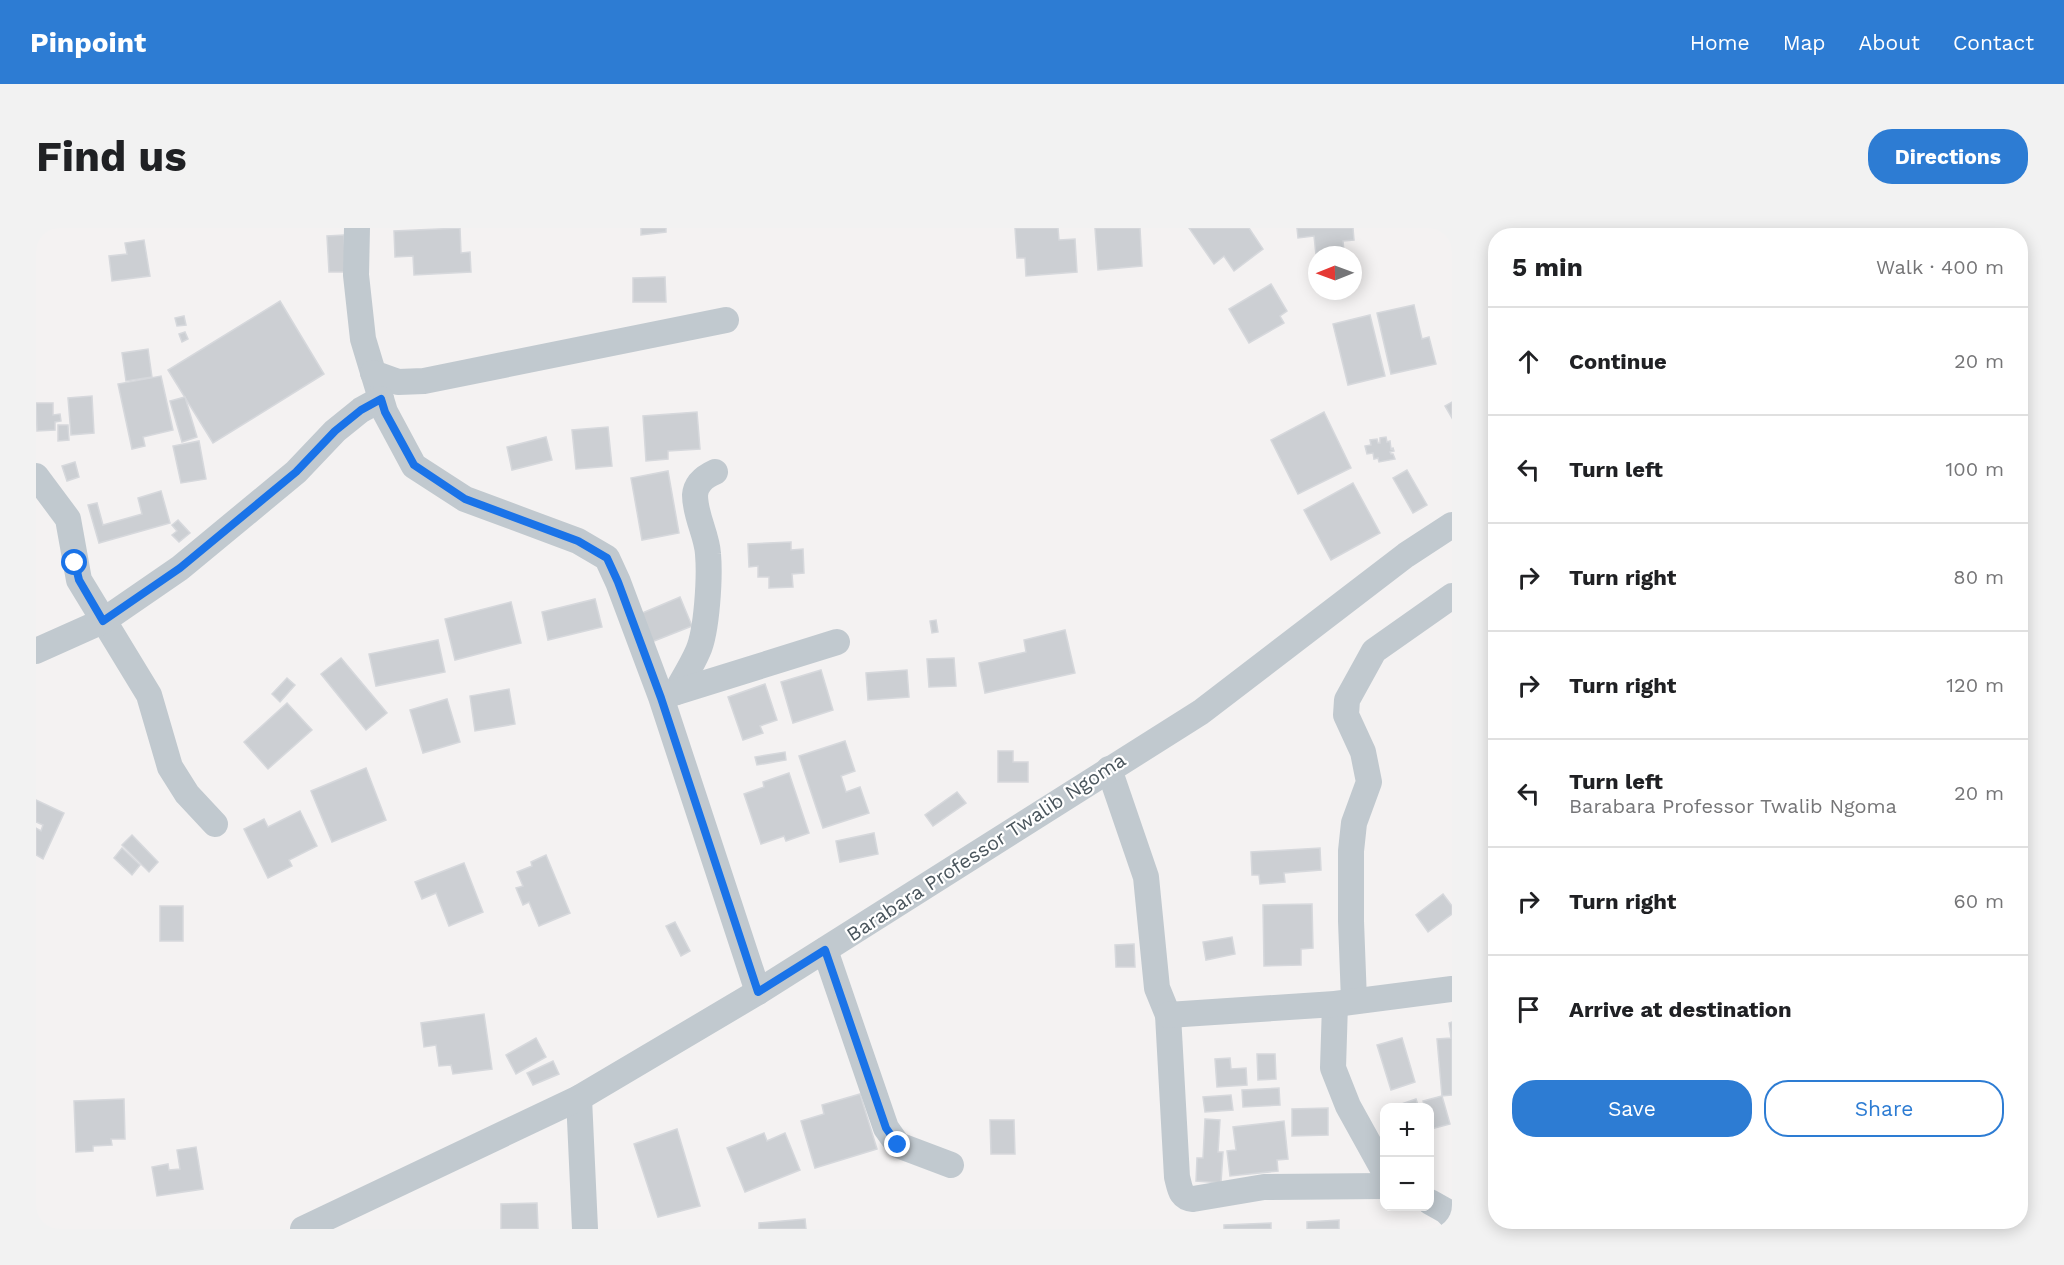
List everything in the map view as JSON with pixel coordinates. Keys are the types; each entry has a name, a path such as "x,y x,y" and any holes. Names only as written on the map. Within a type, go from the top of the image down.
{"street":[{"path":"357,228 356,275 363,339 385,412 414,465 465,499 578,541 607,558 669,695 758,992"},
{"path":"373,373 398,382 424,381 726,320"},
{"path":"36,651 103,621 180,568 296,472 335,431 361,410 381,399"},
{"path":"669,695 699,649 708,599 708,553 696,508 695,495 697,486 703,478 715,472"},
{"path":"36,476 68,519 79,580 149,695 170,767 187,794 215,824"},
{"name":"Barabara Professor Twalib Ngoma","path":"303,1229 579,1098 758,992 1109,768 1201,712 1406,555 1452,525"},
{"path":"1380,1164 1347,1106 1333,1068 1344,1002 1351,921 1351,851 1354,823 1369,782 1363,752 1347,722 1346,707 1347,700 1374,651 1452,596"},
{"path":"669,695 837,642"},
{"path":"1109,768 1146,877 1157,988 1168,1015 1181,1194 1187,1199 1280,1186 1380,1186"},
{"path":"825,950 886,1128 898,1145 951,1165"},
{"path":"1168,1015 1344,1002 1452,989"},
{"path":"579,1098 585,1229"},
{"path":"1434,1204 1452,1217"}],"building":[{"path":"460,228 461,253 470,252 471,272 414,275 413,256 395,257 394,231"},
{"path":"641,228 666,228 666,232 641,235"},
{"path":"1015,228 1058,228 1059,240 1075,239 1077,272 1026,276 1025,258 1017,258"},
{"path":"1095,228 1140,228 1142,266 1098,270"},
{"path":"1189,228 1249,228 1263,249 1234,271 1224,256 1214,264"},
{"path":"1297,228 1353,228 1354,240 1343,241 1343,246 1315,246 1314,236 1298,238"},
{"path":"344,235 346,272 329,272 327,236"},
{"path":"144,240 150,276 112,281 109,256 127,254 125,243"},
{"path":"665,277 666,302 633,302 633,278"},
{"path":"1271,284 1287,311 1280,316 1284,323 1249,343 1229,309"},
{"path":"280,301 324,374 213,443 168,370"},
{"path":"1414,305 1422,339 1429,337 1436,364 1391,374 1377,313"},
{"path":"1370,315 1385,376 1348,385 1333,324"},
{"path":"184,316 186,325 177,326 175,318"},
{"path":"185,332 188,339 182,342 179,334"},
{"path":"148,349 152,377 126,381 122,353"},
{"path":"161,376 173,430 143,437 145,446 132,449 118,384"},
{"path":"92,396 94,433 71,435 68,398"},
{"path":"185,397 197,437 182,442 170,401"},
{"path":"1452,402 1452,418 1445,406"},
{"path":"36,403 53,403 53,415 60,414 61,421 55,422 55,430 37,431"},
{"path":"697,412 700,449 668,451 668,459 646,461 643,416"},
{"path":"1324,412 1351,468 1298,494 1271,440"},
{"path":"58,425 68,425 69,440 58,441"},
{"path":"608,427 612,466 576,469 572,430"},
{"path":"546,437 552,460 512,470 507,447"},
{"path":"1386,437 1387,442 1390,441 1391,449 1393,448 1394,451 1390,452 1395,459 1379,462 1378,458 1374,459 1373,453 1367,454 1365,446 1371,445 1370,440 1377,439 1380,443 1380,438"},
{"path":"199,441 206,479 181,483 173,446"},
{"path":"75,462 79,477 67,481 62,466"},
{"path":"1407,470 1427,505 1413,513 1393,478"},
{"path":"668,471 679,533 642,540 631,478"},
{"path":"1353,483 1380,533 1331,560 1304,510"},
{"path":"161,491 170,523 99,543 88,505 97,503 103,525 142,514 138,498"},
{"path":"178,520 190,533 179,542 172,535 177,531 172,525"},
{"path":"791,542 791,550 803,549 804,573 792,574 793,587 769,588 769,577 758,577 758,566 749,567 748,544"},
{"path":"680,597 692,626 644,645 633,617"},
{"path":"595,599 602,627 548,640 542,612"},
{"path":"511,602 521,643 455,660 445,619"},
{"path":"936,620 938,632 932,633 930,621"},
{"path":"1065,630 1075,673 985,693 979,663 1026,652 1024,640"},
{"path":"438,640 445,672 376,686 369,654"},
{"path":"341,658 387,713 366,730 321,674"},
{"path":"954,658 956,686 929,687 927,659"},
{"path":"821,670 833,710 793,723 781,682"},
{"path":"907,670 909,697 868,700 866,673"},
{"path":"287,678 295,685 280,702 272,694"},
{"path":"765,684 777,720 760,726 763,733 743,740 728,697"},
{"path":"509,689 515,724 475,731 470,696"},
{"path":"447,699 460,742 423,753 410,710"},
{"path":"287,703 312,730 268,769 244,742"},
{"path":"845,741 855,771 841,776 846,792 860,787 869,813 823,828 799,756"},
{"path":"998,751 1013,751 1013,762 1028,762 1028,782 998,782"},
{"path":"785,752 786,760 757,765 755,757"},
{"path":"366,768 386,820 332,842 311,791"},
{"path":"789,773 809,833 786,841 784,836 761,844 744,794 764,787 763,782"},
{"path":"957,792 966,803 933,826 925,815"},
{"path":"36,800 64,813 43,859 36,855 36,828 41,831 43,825 36,822"},
{"path":"300,811 317,846 289,860 292,866 268,878 244,829 264,819 268,827"},
{"path":"874,833 878,854 840,862 836,841"},
{"path":"132,835 158,862 149,872 122,845"},
{"path":"122,848 140,865 132,875 114,858"},
{"path":"1320,848 1321,870 1284,873 1285,882 1260,884 1259,875 1252,875 1251,852"},
{"path":"546,855 570,913 539,926 529,902 523,905 516,888 523,886 517,872 532,866 531,862"},
{"path":"464,863 483,912 449,926 436,893 422,899 415,882"},
{"path":"1443,894 1452,906 1452,914 1428,932 1416,915"},
{"path":"1312,904 1313,948 1301,949 1301,965 1264,966 1263,905"},
{"path":"160,906 183,906 183,941 160,941"},
{"path":"675,922 690,951 681,956 666,926"},
{"path":"1232,937 1235,954 1206,960 1203,942"},
{"path":"1134,944 1135,967 1116,967 1115,945"},
{"path":"484,1014 492,1069 453,1074 451,1065 439,1066 436,1045 424,1047 421,1023"},
{"path":"1452,1022 1452,1095 1442,1096 1437,1039 1451,1038 1449,1023"},
{"path":"536,1038 546,1057 516,1074 506,1055"},
{"path":"1402,1038 1415,1082 1391,1090 1377,1045"},
{"path":"1257,1054 1275,1054 1276,1079 1258,1080"},
{"path":"1230,1058 1231,1069 1246,1068 1247,1085 1217,1087 1215,1059"},
{"path":"553,1061 559,1074 533,1085 527,1073"},
{"path":"1279,1088 1280,1105 1243,1107 1242,1090"},
{"path":"860,1094 877,1149 815,1168 801,1121 824,1114 822,1105"},
{"path":"1231,1095 1233,1110 1205,1112 1203,1097"},
{"path":"1442,1096 1450,1124 1434,1128 1434,1103 1424,1103 1423,1101"},
{"path":"124,1099 125,1139 111,1139 112,1145 93,1146 93,1151 76,1152 74,1101"},
{"path":"1416,1099 1417,1103 1404,1103"},
{"path":"1328,1108 1328,1135 1292,1136 1292,1109"},
{"path":"1205,1119 1220,1120 1218,1152 1223,1152 1221,1183 1196,1181 1197,1158 1203,1158"},
{"path":"990,1120 1014,1120 1015,1154 991,1154"},
{"path":"1284,1121 1288,1159 1277,1160 1278,1171 1230,1176 1227,1151 1236,1150 1233,1127"},
{"path":"677,1129 700,1206 658,1217 634,1144"},
{"path":"764,1133 767,1141 785,1133 800,1170 745,1192 727,1148"},
{"path":"196,1147 203,1189 157,1196 152,1167 168,1164 169,1170 180,1169 177,1150"},
{"path":"537,1203 538,1229 501,1229 501,1204"},
{"path":"805,1219 806,1229 759,1229 759,1223"},
{"path":"1339,1220 1339,1229 1307,1229 1307,1222"},
{"path":"1271,1223 1271,1229 1224,1229 1224,1225"}],"route":[{"path":"75,563 79,580 103,621 180,568 296,472 335,431 361,410 381,399 385,412 414,465 465,499 578,541 607,558 661,698 758,992 825,950 886,1128 898,1145"}]}
